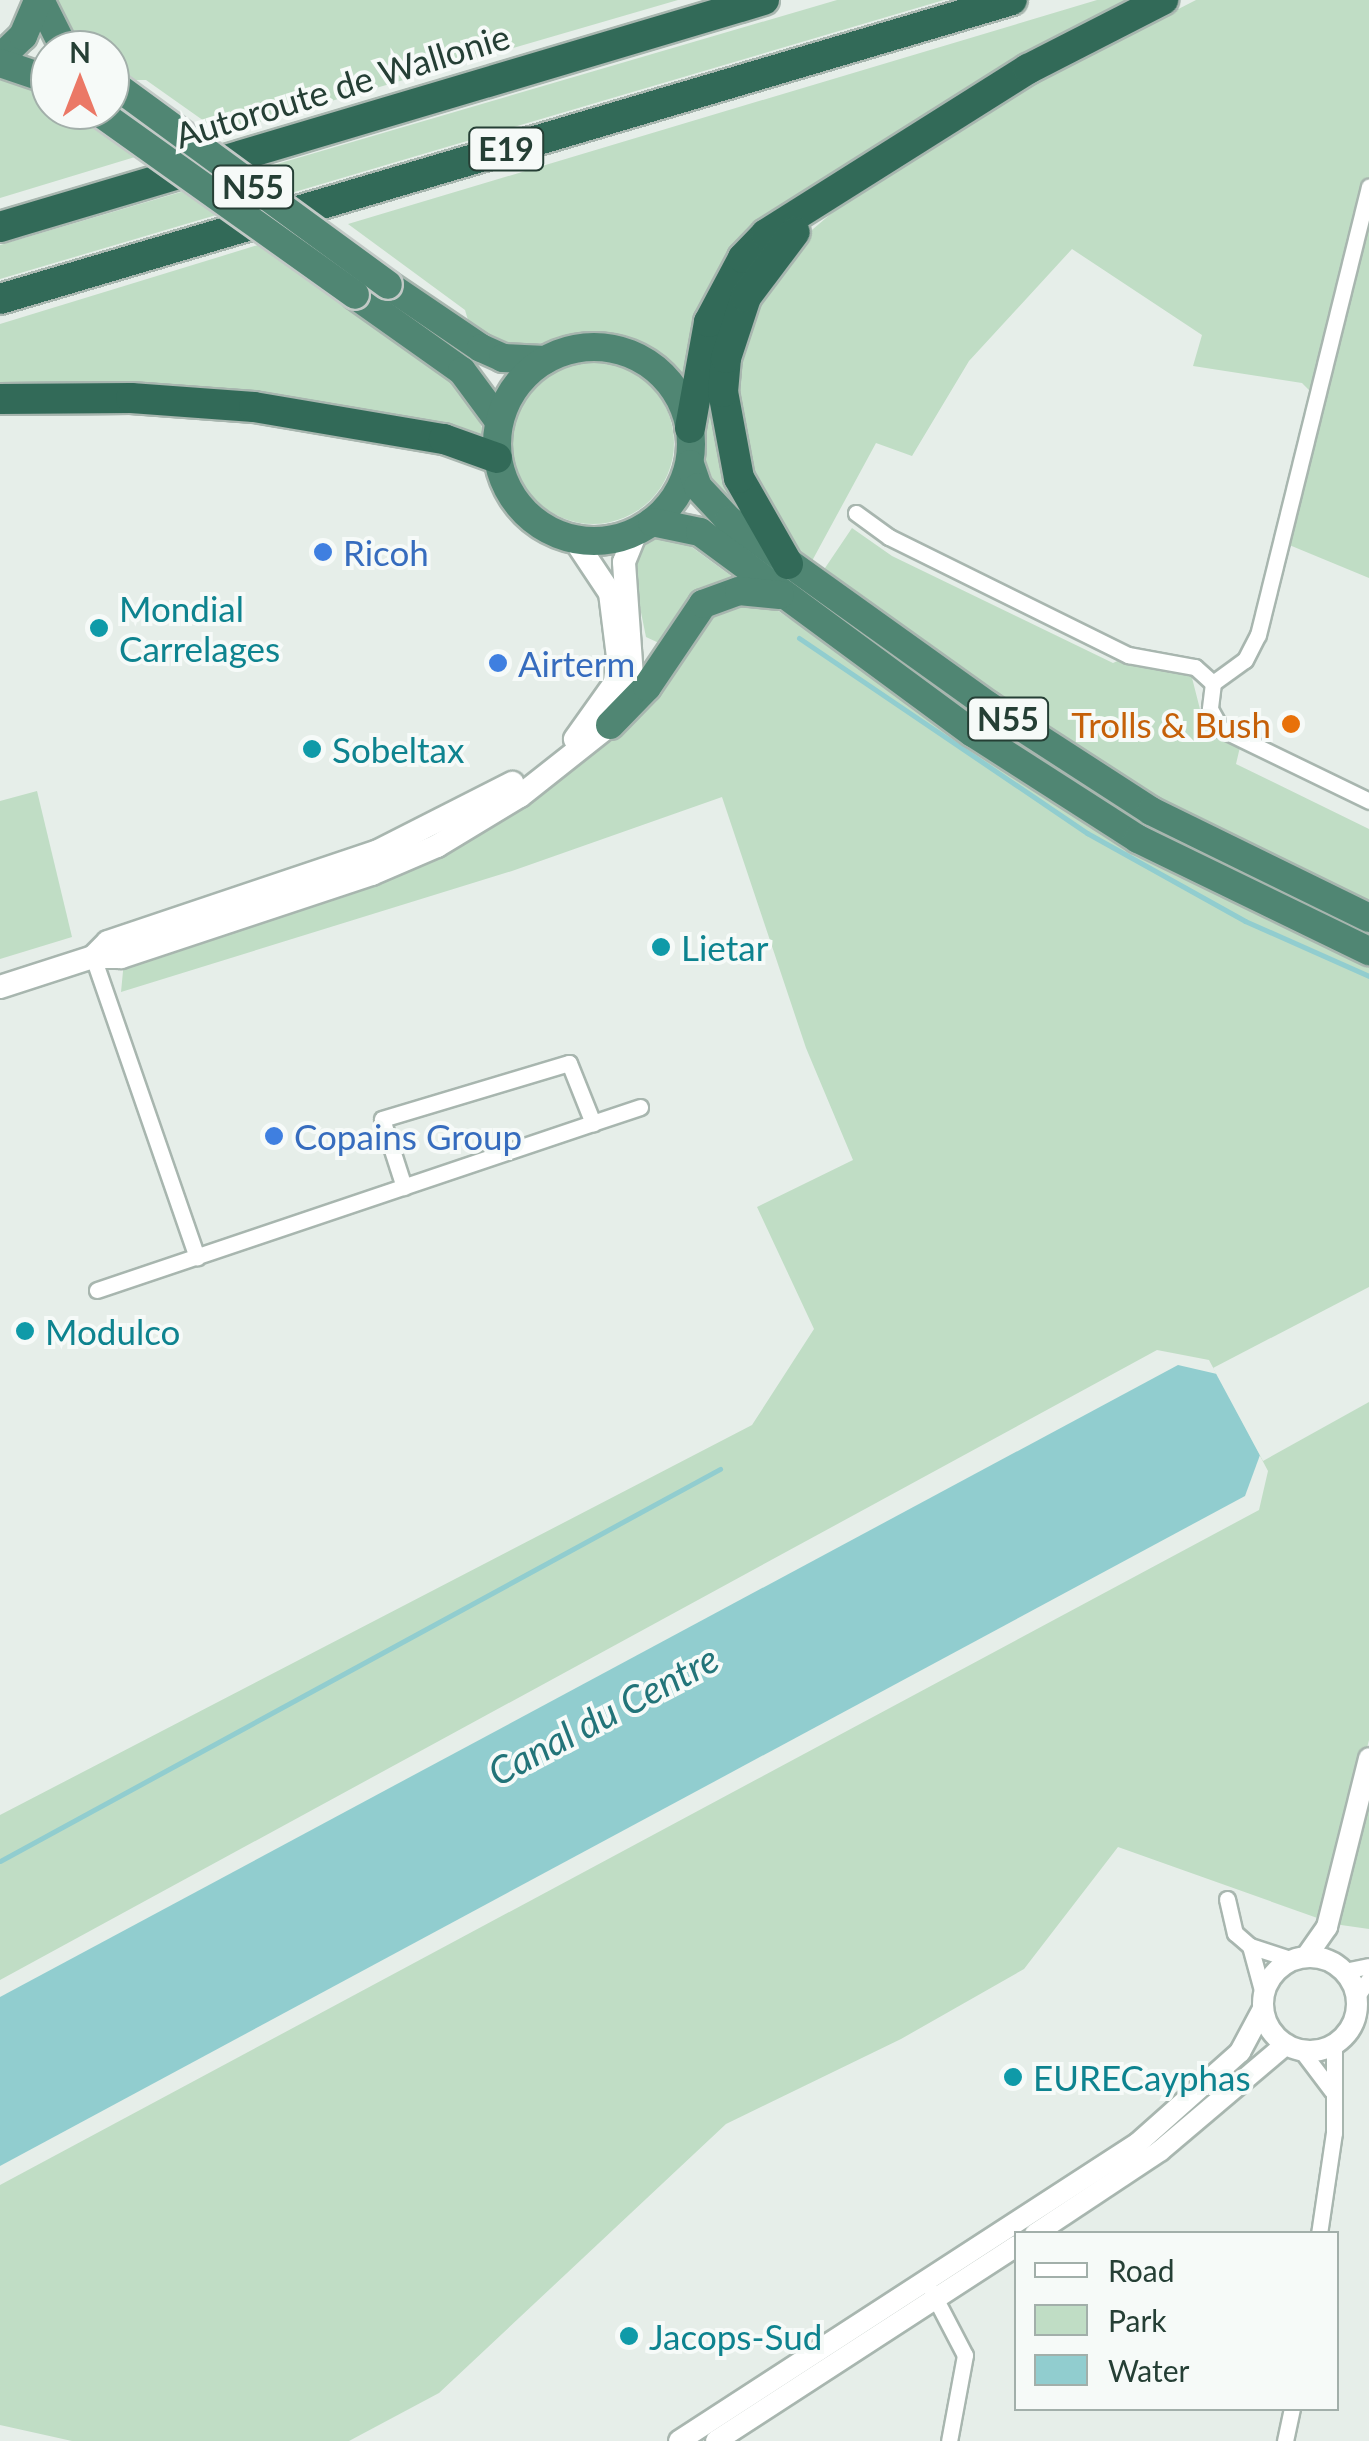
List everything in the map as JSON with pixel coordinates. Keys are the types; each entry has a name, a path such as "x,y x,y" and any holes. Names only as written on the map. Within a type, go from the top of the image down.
{"highway":[{"path":"39,0 55,30"},
{"path":"30,72 0,61 23,36 39,0"},
{"name":"Autoroute de Wallonie","path":"0,227 764,0"},
{"name":"E19","path":"0,299 1012,0"},
{"path":"690,428 701,347 743,258 766,234 1028,69 1163,0"},
{"name":"N55","path":"130,97 481,348 504,358 545,360 590,346 636,356 672,385 690,428 690,464 676,497 644,527"},
{"name":"N55","path":"124,130 462,371 499,421"},
{"path":"788,564 751,503 729,448 726,358 759,274 846,184"},
{"path":"545,360 516,386 499,421 497,458 508,490 529,517 574,539"},
{"path":"0,399 131,398 254,407 444,439 497,458"},
{"name":"N55","path":"690,464 712,505 788,564 1151,811 1369,918"},
{"name":"N55","path":"574,539 644,527 700,532 780,596 973,733 1138,839 1369,951"},
{"path":"610,726 647,687 703,604 739,591 780,596"}],"main road":[{"path":"94,957 121,957 174,940 436,846 520,796 610,726 632,677 624,562 644,527"},
{"path":"0,987 360,867 376,852 486,799 570,744 602,708 618,657 610,593 574,539"}],"street":[{"path":"1212,682 1246,660 1258,635 1369,187"},
{"path":"856,512 890,536 1128,654 1194,667 1212,682"},
{"path":"1212,682 1210,709 1221,729 1369,801"},
{"path":"94,957 197,1256"},
{"path":"404,1187 382,1119 569,1063 593,1123"},
{"path":"97,1290 640,1107"},
{"path":"716,2441 1138,2143 1240,2052 1269,1979 1299,1958 1326,1927 1369,1758"},
{"path":"1227,1899 1230,1923 1250,1946 1263,2001 1293,2047 1332,2091"},
{"path":"1250,1946 1344,1971 1363,1987 1353,2023 1334,2044 1334,2134 1319,2231"},
{"path":"1344,1971 1369,1966"},
{"path":"1040,2231 1160,2152 1293,2047 1334,2044"},
{"path":"678,2441 930,2290 1014,2247"},
{"path":"930,2290 965,2355 948,2441"},
{"path":"1285,2441 1291,2411"}],"green space":[{"path":"55,0 678,0 221,133 146,80 130,80 130,30 69,30"},
{"path":"837,0 944,0 0,279 0,245"},
{"path":"1097,0 1136,0 766,223 687,386 664,358 628,337 599,333 512,348 492,341 470,327 465,310 348,224"},
{"path":"1196,0 1369,0 1369,578 1282,542 1313,394 1302,383 1193,366 1202,335 1072,249 969,361 912,456 876,443 812,561 781,532 746,470 732,382 746,317 806,235 846,201 1047,76"},
{"path":"0,80 30,87 30,130 97,130 135,157 0,198"},
{"path":"258,245 464,387 487,439 0,389 0,324"},
{"path":"724,336 746,519 719,495 705,460 702,413"},
{"path":"593,362 624,368 650,386 668,412 674,443 668,474 650,500 624,518 593,524 562,518 536,500 518,474 512,443 518,412 536,386 562,368"},
{"path":"852,528 892,556 1113,663 1124,658 1190,670 1203,721 1240,747 1236,764 1369,829 1369,906 1162,802 1005,703 823,571"},
{"path":"655,535 678,537 734,578 688,600 659,643 646,637 634,578 635,552"},
{"path":"762,600 1085,818 1269,921 1369,963 1369,1740 1323,1920 1118,1847 1024,1969 901,2039 726,2124 439,2393 349,2441 72,2441 0,2425 0,2185 1259,1510 1268,1471 1209,1360 1157,1350 0,1980 0,1815 752,1425 814,1329 757,1207 853,1160 806,1048 722,797 512,871 121,992 124,961 375,882 455,849 502,819 711,607"},
{"path":"37,791 72,937 0,959 0,801"},
{"path":"1369,1783 1369,1929 1334,1924"}],"water":[{"name":"Canal du Centre","path":"1178,1365 1217,1374 1260,1455 1245,1496 0,2166 0,1997"}],"pier":[{"path":"1369,1287 1369,1402 1263,1461 1213,1368"}],"waterway":[{"path":"799,638 1087,833 1245,921 1369,976"},
{"path":"0,1861 720,1469"}],"place":[{"name":"Ricoh","path":"323,552"},
{"name":"Mondial Carrelages","path":"99,628"},
{"name":"Airterm","path":"498,663"},
{"name":"Trolls & Bush","path":"1291,724"},
{"name":"Sobeltax","path":"312,749"},
{"name":"Lietar","path":"661,947"},
{"name":"Copains Group","path":"274,1136"},
{"name":"Modulco","path":"25,1331"},
{"name":"EURECayphas","path":"1013,2077"},
{"name":"Jacops-Sud","path":"629,2336"}]}
